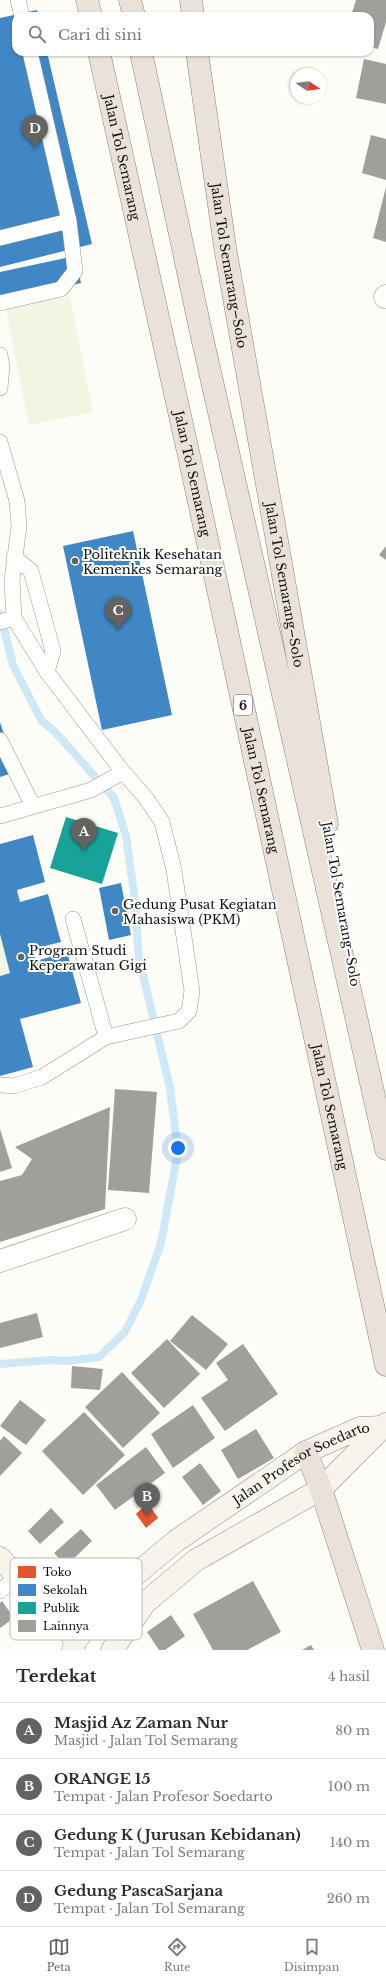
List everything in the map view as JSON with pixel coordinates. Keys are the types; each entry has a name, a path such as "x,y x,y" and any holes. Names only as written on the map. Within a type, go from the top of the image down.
{"highway":[{"path":"87,0 90,12"},
{"path":"130,0 133,12"},
{"path":"192,0 193,12"},
{"name":"Jalan Tol Semarang","path":"100,56 187,448 385,1362"},
{"path":"143,56 202,337 386,1149"},
{"name":"Jalan Tol Semarang–Solo","path":"198,56 226,255 379,1117"},
{"path":"306,1452 321,1489 373,1650"}],"main road":[{"name":"Jalan Profesor Soedarto","path":"142,1569 176,1541 306,1452 360,1428 383,1425"},
{"name":"Jalan Profesor Soedarto","path":"142,1606 196,1560 321,1489 367,1444 383,1425"},
{"path":"0,1558 10,1569"},
{"name":"Jalan Profesor Soedarto","path":"112,1650 119,1640"}],"street":[{"path":"0,1261 125,1219"}],"lane":[{"path":"18,0 21,12"},
{"path":"0,303 61,289 75,271 68,221 31,56"},
{"path":"0,238 68,221"},
{"path":"0,355 2,366 0,388"},
{"path":"0,442 17,500 19,526 6,621 47,672 117,776 146,798 162,822 174,870 192,996 189,1011 179,1021 106,1037 42,1077 14,1086 0,1085"},
{"path":"14,557 31,571 53,651 47,672"},
{"path":"0,740 33,806"},
{"path":"0,816 91,790 117,776"},
{"path":"73,919 106,1037"},
{"path":"0,1591 10,1583"}],"green space":[{"path":"70,296 93,412 29,425 6,309"},
{"path":"0,934 10,973 0,976"}],"building: Toko":[{"path":"148,1503 158,1518 146,1528 136,1514"}],"building: Sekolah":[{"path":"12,15 12,56 48,56 92,244 0,267 0,18"},
{"path":"75,256 81,283 0,301 0,272"},
{"path":"133,531 172,715 102,730 63,546"},
{"path":"0,722 16,772 0,777"},
{"name":"Program Studi Keperawatan Gigi","path":"33,835 45,882 17,890 20,902 48,894 61,942 33,949 36,961 67,952 81,1003 20,1019 33,1067 0,1076 0,976 10,973 0,934 0,844"},
{"name":"Gedung Pusat Kegiatan Mahasiswa (PKM)","path":"121,883 131,935 109,940 99,888"}],"building: Publik":[{"path":"66,817 118,833 102,884 50,868"}],"building: Lainnya":[{"path":"356,0 386,0 386,22 378,49 374,48 374,12 352,12"},
{"path":"364,59 386,64 386,104 356,98"},
{"path":"371,135 386,139 386,180 362,173"},
{"path":"386,187 386,242 373,238"},
{"path":"386,546 386,560 379,555"},
{"path":"115,1089 157,1092 149,1193 108,1190"},
{"path":"110,1107 105,1209 0,1242 0,1181 22,1175 32,1159 15,1147"},
{"path":"0,1129 12,1168 0,1172"},
{"path":"37,1313 43,1337 0,1348 0,1323"},
{"path":"192,1315 228,1344 206,1370 170,1341"},
{"path":"167,1339 200,1374 164,1408 131,1373"},
{"path":"243,1344 278,1394 225,1431 201,1398 228,1380 216,1363"},
{"path":"72,1366 103,1369 100,1390 71,1388"},
{"path":"122,1372 160,1413 123,1448 85,1407"},
{"path":"20,1400 46,1420 26,1445 0,1426"},
{"path":"193,1405 215,1438 173,1468 151,1434"},
{"path":"84,1412 125,1455 83,1495 42,1451"},
{"path":"256,1429 274,1458 238,1479 221,1450"},
{"path":"4,1436 22,1453 0,1476 0,1441"},
{"path":"146,1447 165,1473 115,1510 96,1485"},
{"path":"200,1463 221,1491 203,1505 182,1477"},
{"path":"51,1508 64,1522 40,1544 28,1531"},
{"path":"81,1529 92,1541 74,1558 59,1558 54,1553"},
{"path":"253,1581 281,1632 247,1650 213,1650 193,1614"},
{"path":"2,1601 10,1612 10,1621 0,1628 0,1603"},
{"path":"171,1615 185,1636 165,1650 159,1650 147,1632"},
{"path":"311,1645 314,1650 302,1650"}],"waterway":[{"path":"0,614 13,665 41,720 57,734 114,798 126,836 134,893 139,958 170,1088 178,1152 161,1243 141,1300 125,1332 99,1357 67,1361 51,1360 0,1364"}],"place":[{"name":"Gedung PascaSarjana","path":"35,148"},
{"name":"Politeknik Kesehatan Kemenkes Semarang","path":"75,561"},
{"name":"Gedung K (Jurusan Kebidanan)","path":"118,630"},
{"name":"Masjid Az Zaman Nur","path":"84,851"},
{"name":"Gedung Pusat Kegiatan Mahasiswa (PKM)","path":"115,911"},
{"name":"Program Studi Keperawatan Gigi","path":"21,957"},
{"name":"ORANGE 15","path":"147,1516"}]}
